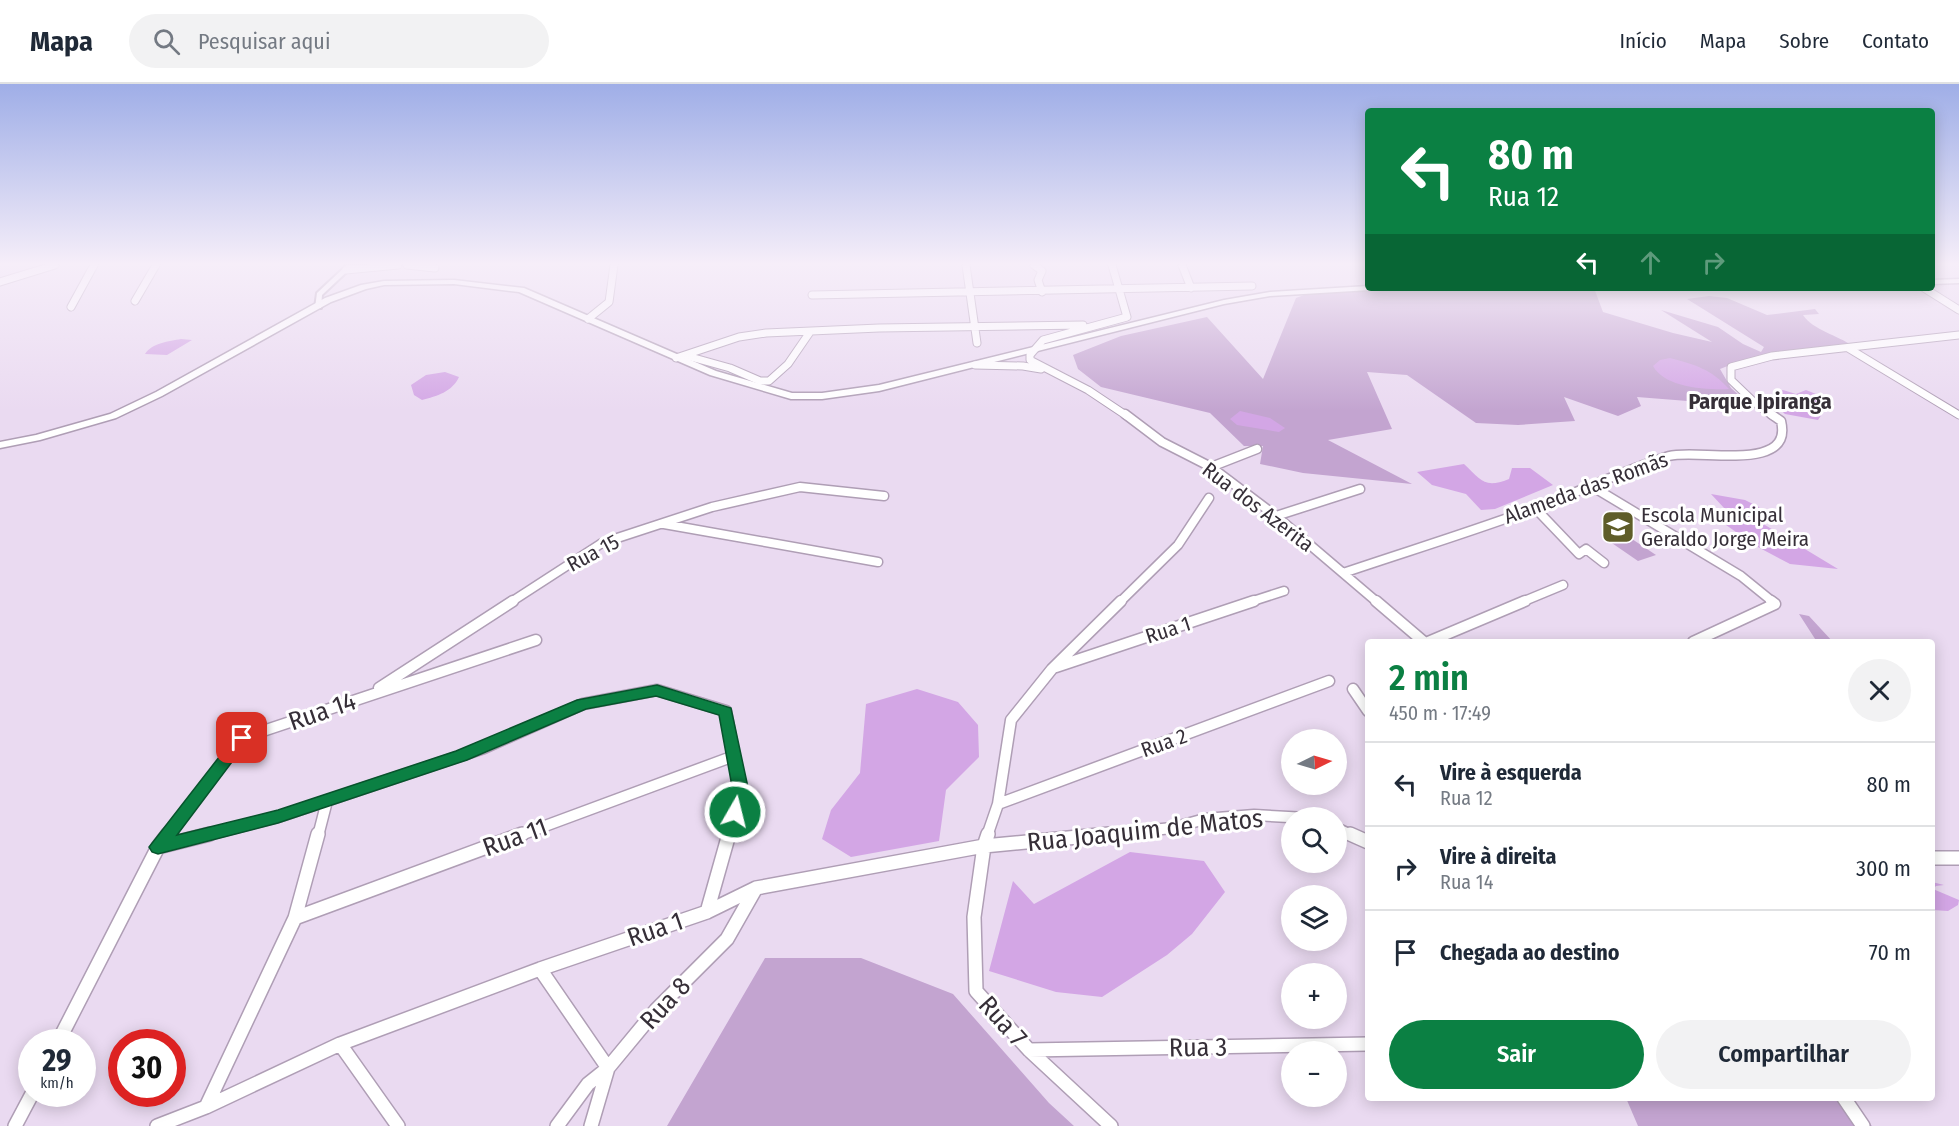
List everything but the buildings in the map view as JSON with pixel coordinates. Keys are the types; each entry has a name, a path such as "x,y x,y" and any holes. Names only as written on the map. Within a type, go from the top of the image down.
{"main road":[{"path":"0,445 37,438 113,416 159,394 304,314"},
{"path":"576,314 713,373 791,396 848,393 1035,351 1179,314"}],"street":[{"path":"588,319 595,314"},
{"path":"972,314 977,343"},
{"path":"1049,371 1030,360 1030,355 1043,340 1125,319 1126,314"},
{"path":"676,358 739,337 765,333 1101,325"},
{"path":"686,356 730,368 760,381 769,381 788,364 810,332"},
{"path":"1848,348 1959,336"},
{"path":"1848,348 1959,415"},
{"name":"Alameda das Romãs","path":"1342,573 1535,508 1672,455 1740,455 1769,451 1780,444 1784,433 1781,421 1755,403 1731,380 1731,367 1772,356 1848,348"},
{"path":"975,365 1023,366 1049,371"},
{"name":"Rua dos Azerita","path":"1049,371 1088,390 1162,442 1211,467 1276,516 1422,639"},
{"path":"1211,467 1257,449"},
{"name":"Rua 15","path":"367,696 603,543 712,507 800,487 884,496"},
{"path":"1593,487 1741,576 1775,604 1699,639"},
{"path":"1276,516 1360,489"},
{"path":"984,846 998,804 1011,720 1052,669 1178,545 1209,498"},
{"path":"1535,508 1579,554 1586,549 1604,563"},
{"path":"661,524 878,562"},
{"path":"1433,639 1563,585"},
{"name":"Rua 1","path":"1052,669 1284,591"},
{"name":"Rua 14","path":"65,1029 158,847 242,738 536,640"},
{"name":"Rua 2","path":"998,804 1329,681"},
{"path":"1353,689 1365,707"},
{"path":"158,847 278,817 327,801 484,748 583,704 657,690 726,711 741,792 707,912"},
{"name":"Rua 11","path":"295,918 734,756"},
{"path":"206,1107 295,918 327,801"},
{"name":"Rua Joaquim de Matos","path":"984,846 1172,828 1205,819 1281,817"},
{"path":"1347,833 1365,841"},
{"name":"Rua 1","path":"157,1126 206,1107 340,1044 540,969 707,912 756,888 984,846"},
{"name":"Rua 7","path":"984,846 974,916 976,991 1029,1050 1111,1126"},
{"path":"1935,858 1959,858"},
{"name":"Rua 8","path":"591,1126 608,1068 656,1010 726,939 756,888"},
{"path":"540,969 608,1068 588,1084 557,1126"},
{"path":"340,1044 398,1126"},
{"name":"Rua 3","path":"1029,1050 1365,1044"},
{"path":"1846,1101 1863,1126"},
{"path":"15,1126 25,1107"}],"shaded area":[{"path":"1290,314 1608,314 1712,342 1667,314 1673,314 1718,327 1743,344 1761,352 1764,347 1710,314 1819,314 1803,315 1813,325 1853,346 1735,363 1720,369 1731,388 1751,406 1637,397 1641,406 1618,416 1564,397 1575,421 1518,425 1476,423 1407,375 1367,372 1392,429 1328,440 1412,484 1303,473 1260,464 1263,446 1244,446 1210,413 1101,387 1078,369 1073,355 1121,336 1207,317 1263,379"},
{"path":"181,339 192,340 167,355 145,354 156,345"},
{"path":"1670,358 1702,369 1716,377 1729,389 1698,388 1667,379 1653,366 1660,360"},
{"path":"445,372 459,377 448,390 422,400 414,395 411,385 426,375"},
{"path":"1783,390 1796,394 1806,390 1821,396 1826,408 1818,420 1785,414 1772,402 1778,396 1778,392"},
{"path":"1240,411 1270,418 1285,428 1279,432 1237,425 1230,419"},
{"path":"1464,464 1488,483 1509,479 1512,468 1530,468 1553,485 1495,509 1481,510 1466,494 1432,485 1417,472"},
{"path":"1711,494 1745,500 1759,507 1765,525 1838,569 1790,564 1756,546 1726,525 1725,509"},
{"path":"1623,533 1656,555 1638,561 1606,539"},
{"path":"1799,614 1809,616 1830,639 1815,639"},
{"path":"917,689 958,702 978,725 979,757 946,790 939,841 851,857 822,839 831,810 860,773 866,704"},
{"path":"1130,852 1204,861 1225,892 1192,934 1167,955 1102,997 1056,992 989,971 1013,881 1034,904"},
{"path":"1935,890 1959,900 1958,905 1948,911 1935,910"},
{"path":"765,958 861,958 953,994 1049,1103 1074,1126 667,1126"},
{"path":"1627,1101 1849,1101 1872,1126 1638,1126"}],"place":[{"name":"Escola Municipal Geraldo Jorge Meira","path":"1618,527"}],"district":[{"name":"Parque Ipiranga","path":"1760,401"}],"route":[{"path":"242,738 158,847 278,817 484,748 583,704 657,690 726,711 741,792 735,812"}]}
